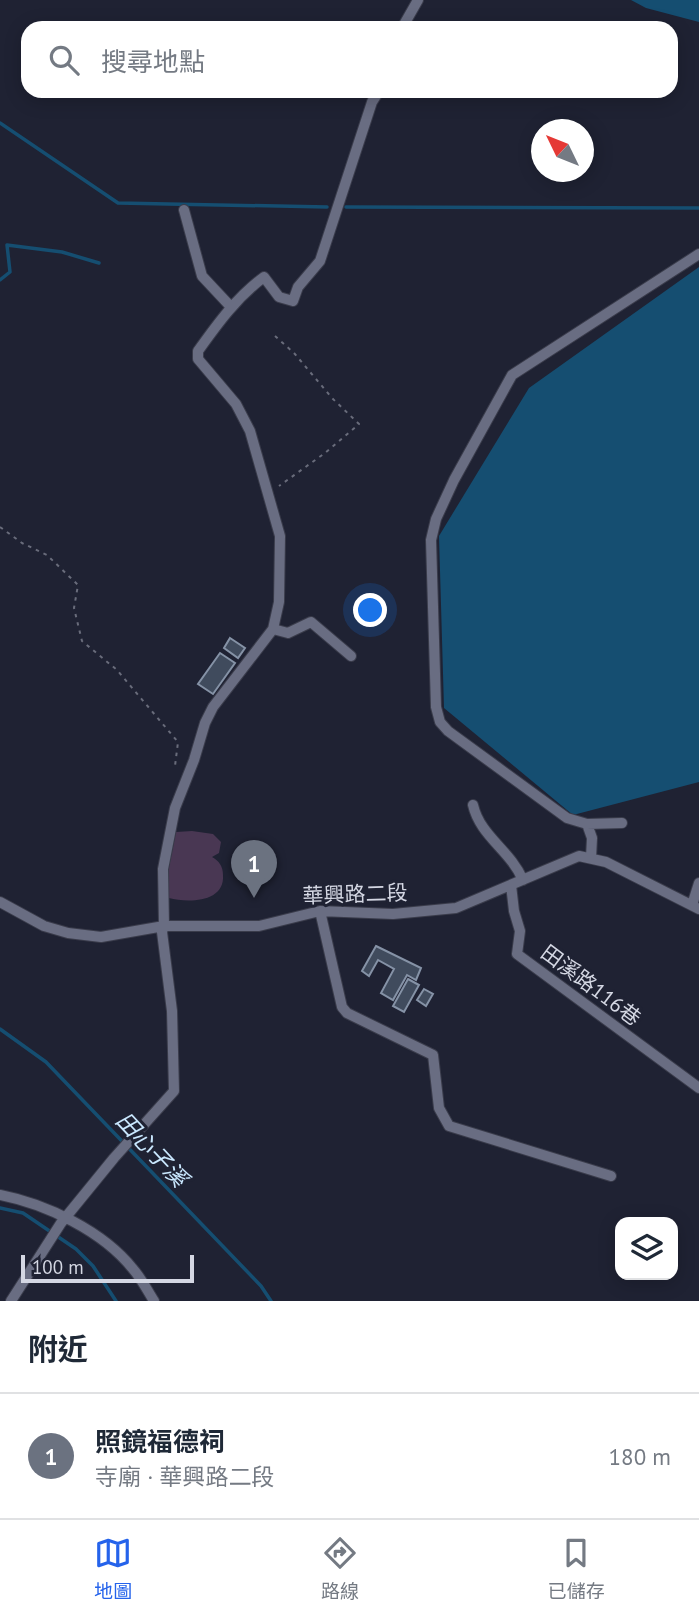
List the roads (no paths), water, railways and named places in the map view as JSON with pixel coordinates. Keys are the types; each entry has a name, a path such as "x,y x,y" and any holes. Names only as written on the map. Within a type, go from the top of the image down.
{"street":[{"path":"406,21 418,0"},
{"path":"10,1301 58,1228 114,1158 173,1091 172,1011 162,932 163,869 175,808 213,707 274,629 279,602 280,536 250,431 236,404 198,359 198,351 230,307 246,290 264,277 279,297 293,301 298,287 320,261 375,98"},
{"path":"184,210 202,276 230,307"},
{"path":"622,823 587,824 567,818 447,731 440,722 436,707 431,540 436,519 454,481 512,376 699,254"},
{"path":"274,629 288,633 311,622 351,656"},
{"path":"473,804 475,816 516,865 517,883"},
{"path":"587,824 592,838 591,858 606,862 695,907 699,883"},
{"name":"華興路二段","path":"0,902 44,926 68,933 101,937 164,926 259,926 320,911 393,914 456,908 579,856 591,858"},
{"name":"田溪路116巷","path":"517,883 514,911 520,932 517,954 699,1088"},
{"path":"320,911 342,1007 347,1013 433,1055 439,1108 449,1126 611,1176"},
{"path":"0,1195 27,1200 66,1218 109,1245 133,1268 154,1301"}],"water":[{"path":"631,0 699,0 699,22 646,8"},
{"path":"699,267 699,782 573,815 444,708 439,536 529,388"}],"waterway":[{"path":"0,123 118,203 327,207"},
{"path":"346,207 699,208"},
{"path":"0,280 10,272 7,245 62,252 99,263"},
{"name":"田心子溪","path":"0,1029 46,1062 261,1286 271,1301"},
{"path":"0,1208 23,1213 76,1249 93,1266 116,1301"}],"place":[{"name":"照鏡福德祠","path":"254,898"}]}
